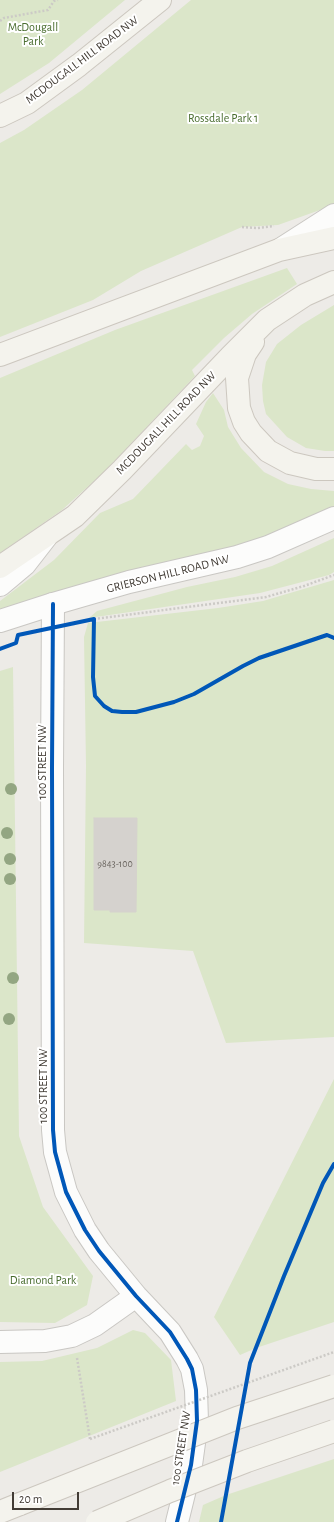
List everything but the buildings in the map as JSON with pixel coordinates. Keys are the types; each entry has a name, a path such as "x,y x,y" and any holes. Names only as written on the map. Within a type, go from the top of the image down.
{"main road":[{"name":"MCDOUGALL HILL ROAD NW","path":"0,116 27,103 160,0"},
{"path":"0,355 279,250 334,238"},
{"name":"MCDOUGALL HILL ROAD NW","path":"0,566 75,516 267,320 305,295 334,282"},
{"path":"267,320 245,354 237,378 239,408 244,422 259,443 279,458 303,467 334,469"},
{"path":"0,1512 237,1418 334,1386"},
{"path":"97,1522 170,1490 334,1431"}],"street":[{"path":"279,250 334,215"},
{"name":"GRIERSON HILL ROAD NW","path":"0,621 129,582 237,557 268,547 334,518"},
{"path":"0,585 25,564 48,535"},
{"name":"100 STREET NW","path":"53,604 53,1130 55,1152 66,1192 85,1230 136,1296 170,1332 187,1359 195,1379 198,1406 194,1447 177,1522"},
{"path":"0,1342 45,1341 72,1336 95,1325 136,1296"}],"path":[{"path":"0,21 4,18 48,10 54,1 58,0"},
{"path":"89,620 266,597 304,586 334,575"},
{"path":"94,619 94,626"},
{"path":"75,1351 80,1372 90,1438 334,1352"},
{"path":"246,1386 247,1379"}],"green space":[{"name":"McDougall Park","path":"0,0 125,0 49,63 0,94"},
{"name":"Rossdale Park 1","path":"191,0 334,0 334,205 278,225 242,227 141,271 93,300 0,337 0,143 24,130 82,90"},
{"path":"287,268 297,284 252,314 224,338 192,370 195,376 104,472 62,510 0,553 0,378 115,330"},
{"path":"334,305 334,451 325,451 306,448 287,437 266,414 262,385 266,362 277,344 301,325"},
{"path":"213,393 224,410 228,427 241,448 264,472 288,484 311,489 334,491 334,511 281,536 0,613 0,601 54,560 100,513 133,499 186,444 192,450 200,446 204,436 196,424 206,402"},
{"path":"334,538 334,572 329,575 260,593 89,618 97,611 187,587 235,577 272,566"},
{"path":"334,580 334,1037 226,1043 193,951 84,943 86,766 84,637 88,623 218,608 263,601"},
{"name":"Diamond Park","path":"13,667 19,1136 43,1207 93,1276 87,1305 55,1323 0,1322 0,671"},
{"path":"334,1079 334,1322 256,1348 240,1355 214,1317"},
{"path":"133,1330 145,1333 171,1360 176,1401 0,1472 0,1362 42,1361 97,1348"},
{"path":"334,1459 334,1522 199,1522 203,1505 226,1495"}],"cycle path":[{"path":"53,604 53,1130 55,1152 66,1192 85,1230 99,1251 136,1296 170,1332 192,1369 196,1390 197,1421 191,1465 177,1522"},
{"path":"0,649 16,643 18,635 94,619 93,677 95,696 104,706 112,711 136,712 174,702 194,694 259,658 327,635 334,638"},
{"path":"221,1522 250,1363 323,1183 334,1164"}]}
